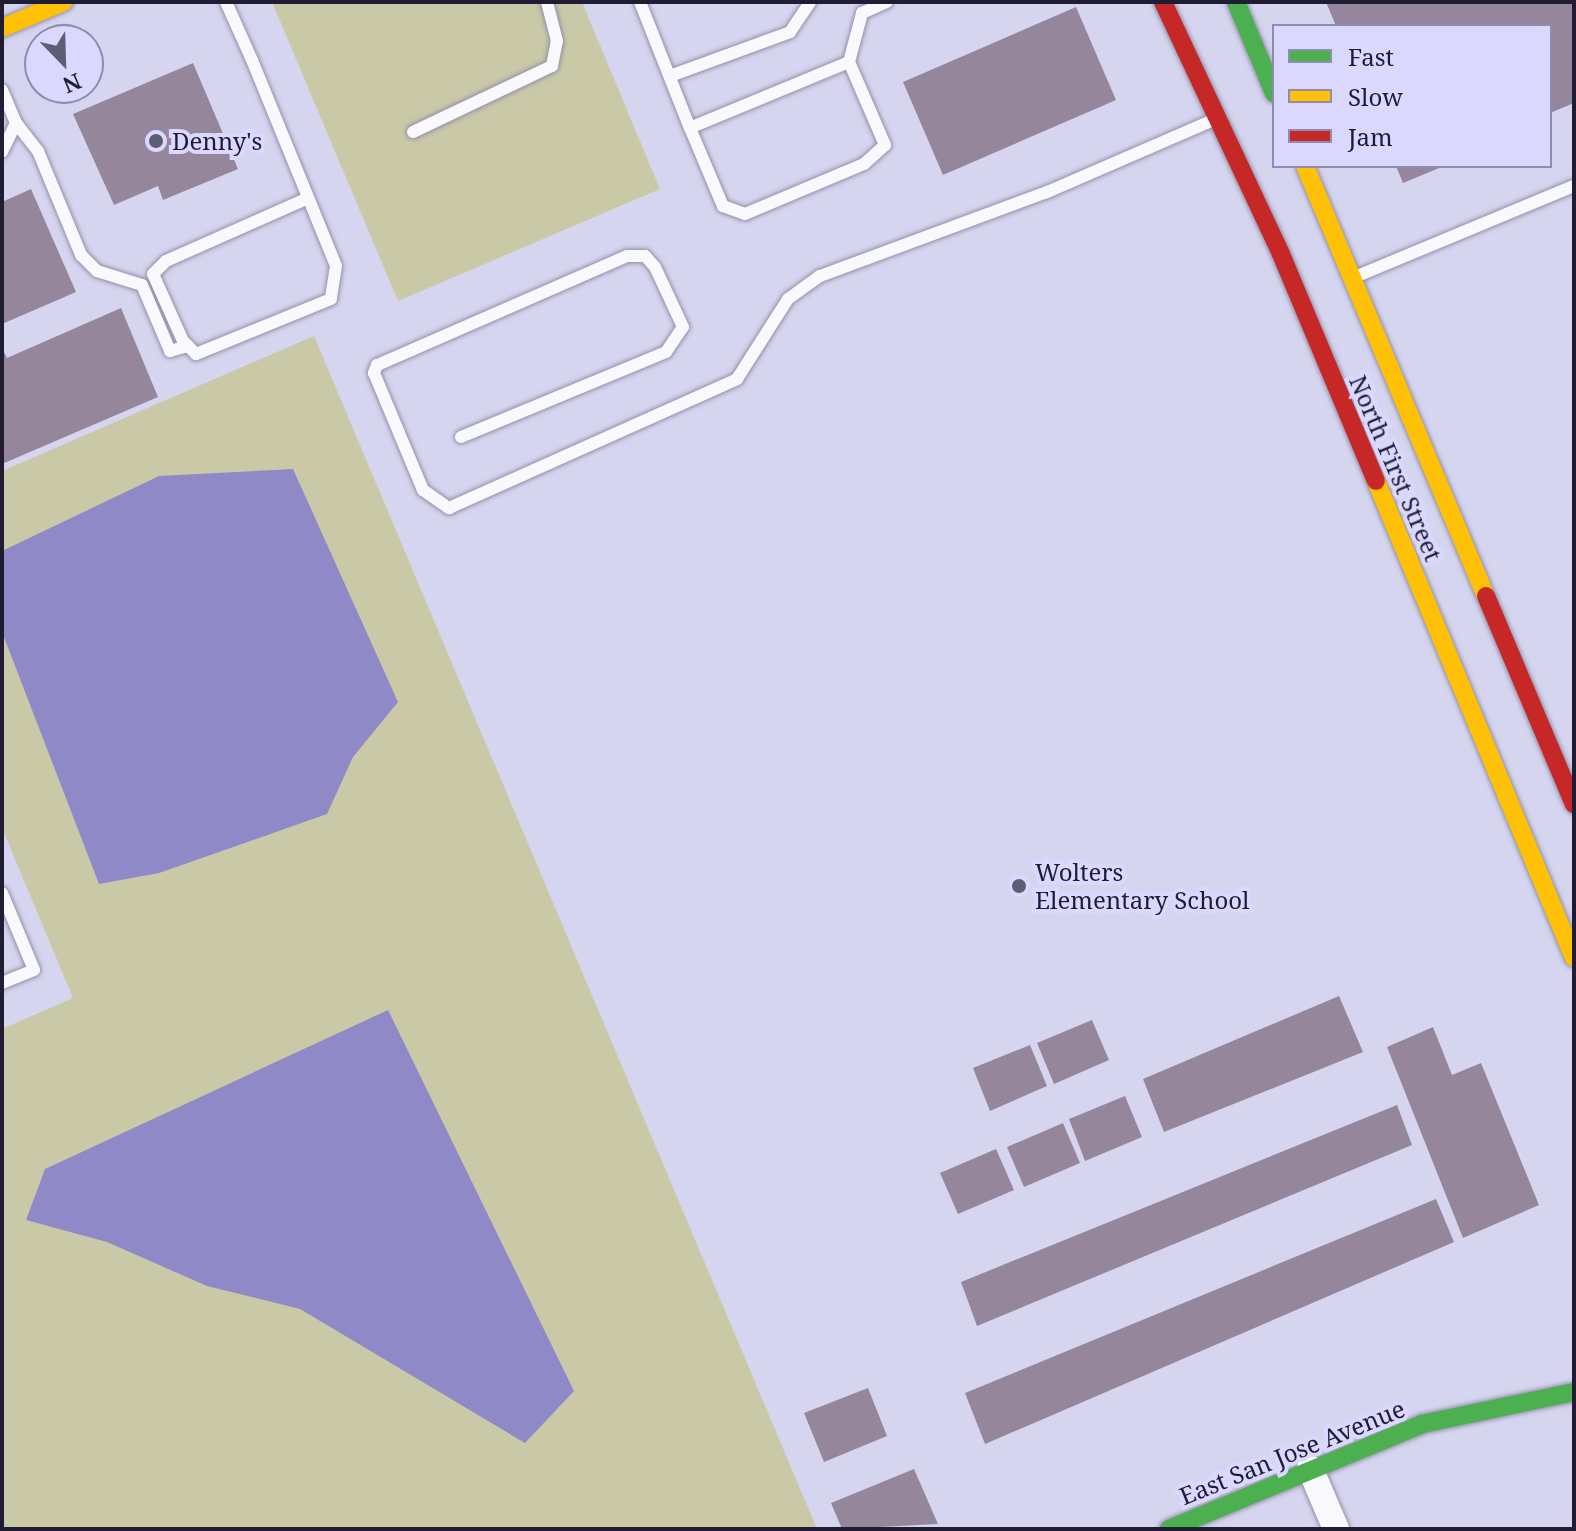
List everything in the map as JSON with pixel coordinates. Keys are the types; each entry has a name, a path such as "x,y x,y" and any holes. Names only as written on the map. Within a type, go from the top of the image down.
{"main road":[{"path":"2,28 64,2"},
{"name":"North First Street","path":"1163,2 1281,254 1574,958"},
{"path":"1236,2 1272,88"},
{"name":"North First Street","path":"1306,168 1574,804"},
{"name":"East San Jose Avenue","path":"1169,1529 1422,1424 1574,1392"}],"street":[{"path":"1310,1468 1336,1529"}],"lane":[{"path":"226,2 308,198 336,266 331,299 196,354 188,346 153,274 166,261 308,198"},
{"path":"413,132 552,66 557,41 547,2"},
{"path":"640,2 723,206 745,214 864,164 885,145 849,62 862,13 887,2"},
{"path":"670,76 790,32 810,2"},
{"path":"690,128 849,62"},
{"path":"2,90 16,123 38,151 81,255 97,271 142,285 170,351 188,346"},
{"path":"461,437 666,352 683,327 655,267 645,256 627,256 377,365 374,373 423,490 449,508 737,379 788,299 820,276 1047,192 1216,118"},
{"path":"2,152 16,123"},
{"path":"1352,278 1574,186"},
{"path":"2,893 34,970 2,983"}],"green space":[{"path":"272,2 582,2 660,189 398,301"},
{"path":"314,336 817,1529 2,1529 2,1029 73,998 2,828 2,471"}],"shaded area":[{"path":"293,469 398,702 353,757 327,814 159,873 99,884 2,632 2,551 159,476"},
{"path":"388,1010 574,1391 525,1443 300,1309 207,1286 107,1242 26,1220 45,1169"}],"building":[{"path":"1326,2 1574,2 1574,103 1552,112 1552,24 1335,24"},
{"path":"1076,7 1116,100 943,175 903,82"},
{"name":"Denny's","path":"193,63 238,169 163,200 158,186 114,205 73,114 104,104 104,101"},
{"path":"1397,168 1439,168 1403,183"},
{"path":"31,189 76,292 2,324 2,202"},
{"path":"121,308 158,397 2,464 2,348 7,358"},
{"path":"1339,996 1363,1052 1164,1132 1143,1079"},
{"path":"1092,1020 1109,1060 1054,1084 1037,1043"},
{"path":"1433,1027 1452,1075 1481,1063 1539,1205 1463,1238 1387,1047"},
{"path":"1030,1045 1047,1086 990,1111 973,1068"},
{"path":"1125,1096 1142,1137 1085,1161 1069,1119"},
{"path":"1397,1105 1412,1145 977,1326 961,1282"},
{"path":"1063,1123 1080,1163 1024,1187 1007,1147"},
{"path":"996,1149 1014,1190 958,1214 940,1173"},
{"path":"1436,1199 1454,1242 985,1444 965,1393"},
{"path":"868,1388 887,1436 824,1462 804,1413"},
{"path":"914,1469 938,1524 842,1529 831,1503"}],"traffic: fast":[{"path":"1236,2 1272,88"},
{"path":"1169,1529 1422,1424 1574,1392"}],"traffic: slow":[{"path":"2,28 64,2"},
{"path":"1306,168 1486,596"},
{"path":"1376,481 1574,958"}],"traffic: jam":[{"path":"1163,2 1281,254 1376,481"},
{"path":"1486,596 1574,804"}],"place":[{"name":"Denny's","path":"156,141"},
{"name":"Wolters Elementary School","path":"1019,886"}]}
